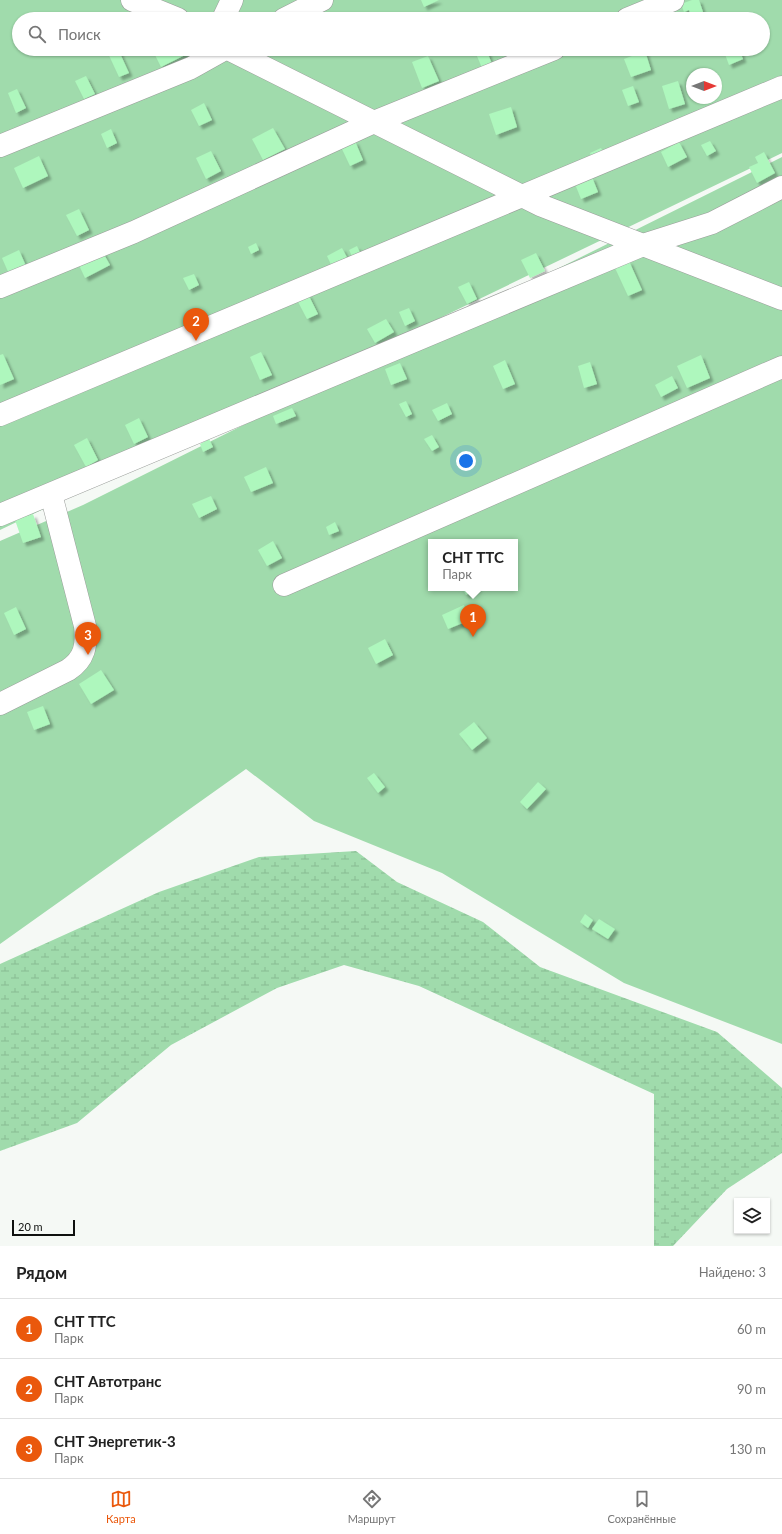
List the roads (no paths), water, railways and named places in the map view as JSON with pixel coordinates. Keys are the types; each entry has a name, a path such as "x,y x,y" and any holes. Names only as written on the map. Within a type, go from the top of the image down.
{"lane":[{"path":"132,0 161,12"},
{"path":"226,12 232,0"},
{"path":"298,12 322,0"},
{"path":"644,12 674,0"},
{"path":"0,146 191,68 212,56"},
{"path":"242,56 540,205 782,299"},
{"path":"0,287 134,232 374,122 537,56"},
{"path":"0,415 782,87"},
{"path":"0,515 644,245 712,223 782,187"},
{"path":"284,585 782,367"},
{"path":"0,704 75,666 82,658 85,650 87,640 85,626 51,494"}],"place":[{"name":"СНТ Автотранс","path":"196,341"},
{"name":"СНТ ТТС","path":"473,637"},
{"name":"СНТ Энергетик-3","path":"88,655"}]}
